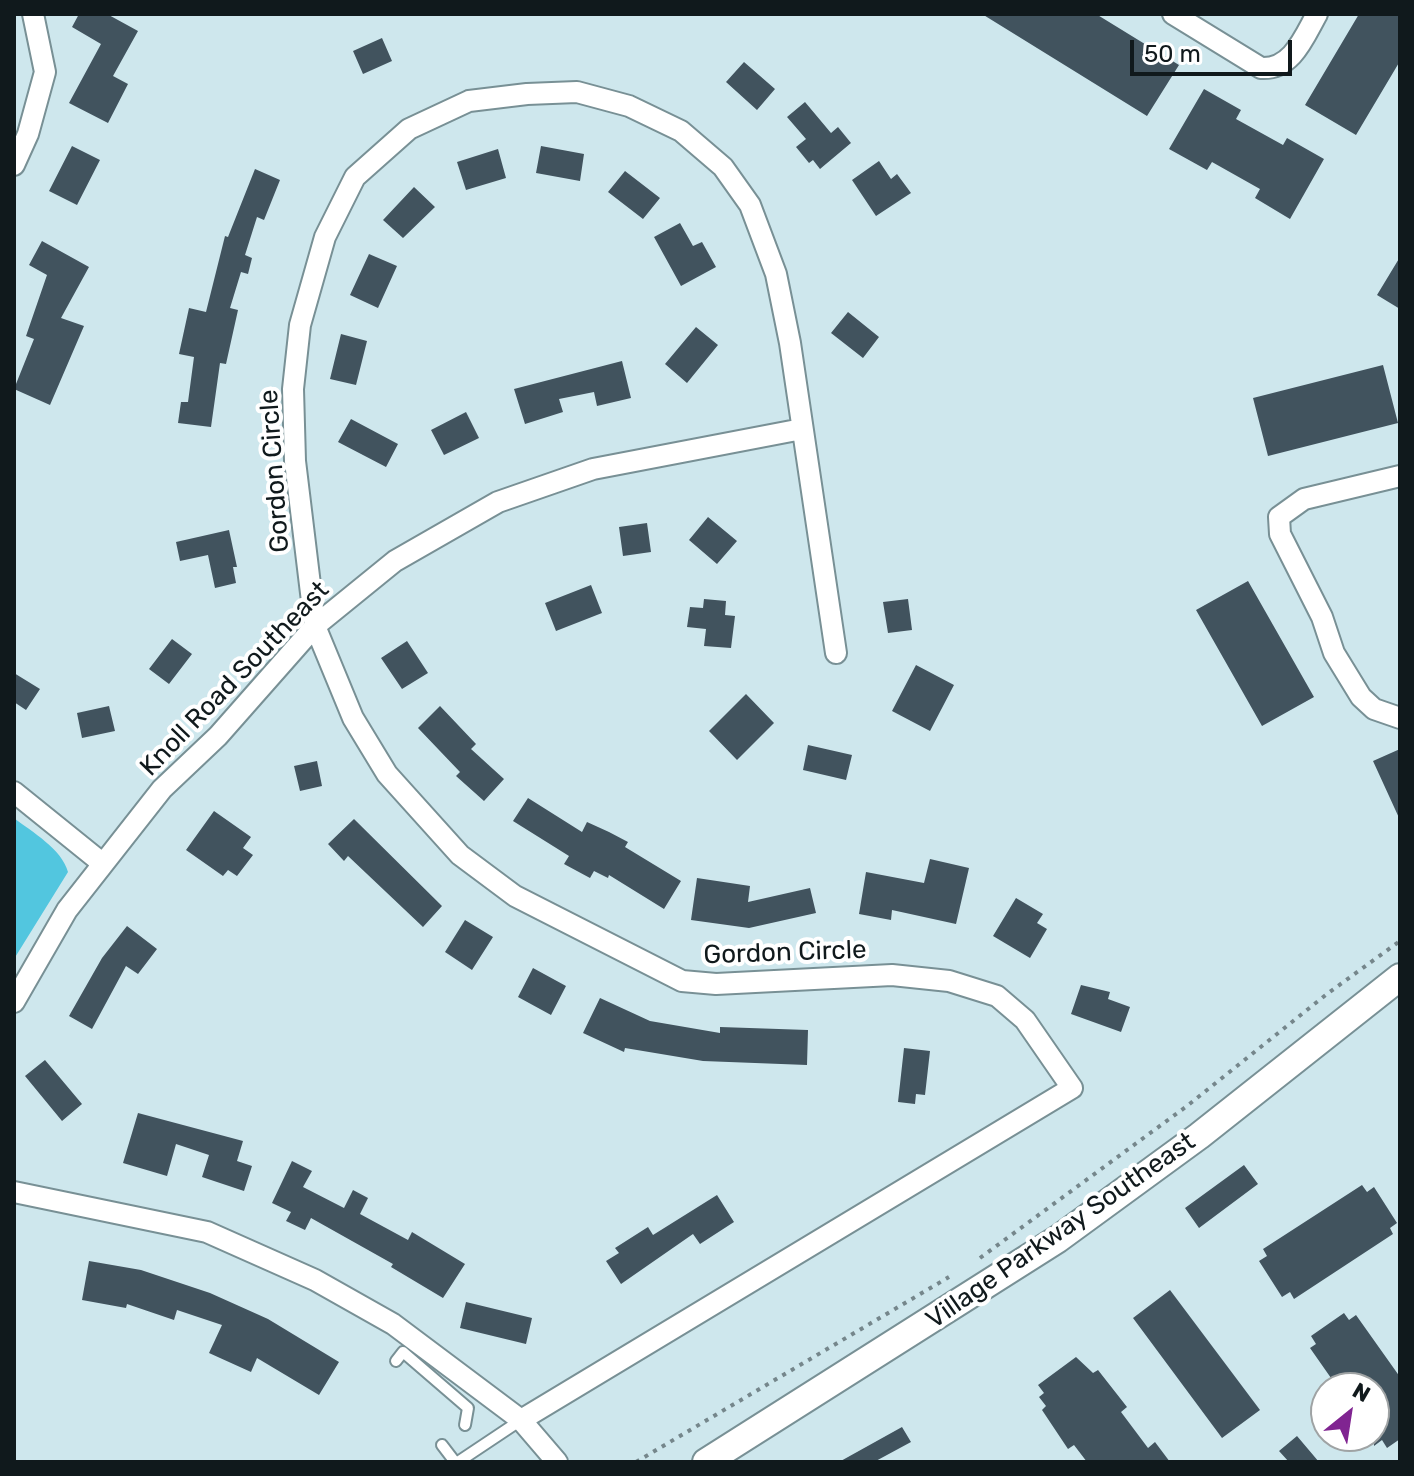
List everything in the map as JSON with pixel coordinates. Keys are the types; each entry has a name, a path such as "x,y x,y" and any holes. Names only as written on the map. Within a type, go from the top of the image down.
{"street":[{"path":"14,165 28,134 45,72 33,14"},
{"path":"1173,14 1202,21 1261,68 1270,69 1292,56 1317,14"},
{"name":"Gordon Circle","path":"521,1420 1072,1088 1025,1020 997,996 949,981 892,975 716,984 682,981 515,896 460,855 387,774 353,718 315,626 295,461 293,389 300,325 325,237 355,177 409,129 469,101 577,92 629,106 681,131 723,167 750,205 776,274 836,653"},
{"name":"Knoll Road Southeast","path":"14,1002 44,947 102,863 162,789 218,736 315,626 395,561 498,502 593,469 802,429"},
{"path":"1400,476 1304,499 1279,517 1280,534 1316,605 1334,653 1361,697 1374,709 1400,718"},
{"path":"14,792 102,863"},
{"name":"Village Parkway Southeast","path":"706,1462 1058,1239 1199,1136 1400,977"},
{"path":"14,1192 137,1215 230,1239 278,1266 315,1280 393,1324 521,1420 557,1462"}],"lane":[{"path":"396,1361 403,1352 468,1408 465,1425"},
{"path":"442,1445 456,1462 521,1420"}],"path":[{"path":"972,1264 1187,1106 1327,994 1400,941"},
{"path":"636,1462 959,1272"}],"shaded area":[{"path":"14,818 53,848 68,872 14,959"}],"building":[{"path":"79,14 107,14 138,31 113,76 128,84 108,123 69,103 101,44 72,27"},
{"path":"982,14 1096,14 1179,65 1147,116"},
{"path":"1359,14 1400,14 1400,61 1356,135 1305,105"},
{"path":"382,38 392,61 363,74 353,51"},
{"path":"744,62 775,89 757,110 726,82"},
{"path":"1204,89 1241,110 1236,119 1283,145 1287,138 1324,159 1290,219 1255,198 1260,189 1212,162 1207,170 1169,149"},
{"path":"805,102 831,133 838,127 851,143 820,169 813,160 809,163 796,147 806,139 787,117"},
{"path":"72,146 100,160 77,205 49,191"},
{"path":"541,146 584,154 580,181 536,173"},
{"path":"498,149 506,178 466,190 457,162"},
{"path":"879,161 891,179 897,174 911,193 876,216 852,180"},
{"path":"255,169 280,180 264,220 257,217 245,255 252,258 248,274 241,272 230,308 238,310 226,364 220,363 211,427 178,423 181,402 188,402 194,357 179,354 189,308 206,312 225,236 228,237"},
{"path":"625,171 660,198 643,219 608,192"},
{"path":"414,187 435,207 403,238 383,220"},
{"path":"680,223 693,246 702,242 716,267 681,286 654,237"},
{"path":"42,241 89,267 61,318 84,326 50,405 14,389 34,339 26,336 47,275 29,265"},
{"path":"369,254 397,266 378,308 350,295"},
{"path":"1400,257 1400,309 1377,295"},
{"path":"848,312 879,337 863,358 831,333"},
{"path":"696,327 718,345 687,383 665,364"},
{"path":"341,334 367,341 356,385 330,379"},
{"path":"622,361 631,398 597,406 594,392 559,399 563,412 525,424 514,389"},
{"path":"1383,365 1398,423 1268,456 1253,398"},
{"path":"466,412 479,438 444,455 431,430"},
{"path":"351,419 398,444 386,467 338,442"},
{"path":"708,517 737,541 717,564 689,540"},
{"path":"647,523 651,552 623,556 619,527"},
{"path":"229,530 237,567 233,567 236,583 215,588 208,555 180,561 176,542"},
{"path":"1248,581 1314,697 1262,726 1196,610"},
{"path":"591,585 602,613 556,631 545,603"},
{"path":"704,599 726,601 725,615 735,616 731,648 704,646 706,629 687,627 690,607 703,608"},
{"path":"908,599 912,630 888,633 883,602"},
{"path":"172,639 192,654 169,684 149,669"},
{"path":"407,641 428,673 402,689 381,658"},
{"path":"916,665 954,685 930,731 892,711"},
{"path":"14,673 40,689 26,710 14,702"},
{"path":"746,694 774,723 737,760 709,731"},
{"path":"109,706 115,731 82,738 77,713"},
{"path":"440,706 476,744 471,749 504,779 484,801 456,776 460,772 418,728"},
{"path":"808,745 852,755 846,780 803,770"},
{"path":"1400,749 1400,820 1373,761"},
{"path":"317,761 322,786 300,791 294,766"},
{"path":"528,798 582,832 587,822 628,842 625,847 681,881 664,909 609,875 608,878 594,871 590,878 564,864 569,856 513,821"},
{"path":"214,811 251,837 243,848 253,855 237,876 228,870 223,876 186,850"},
{"path":"354,819 442,906 423,927 348,856 344,861 328,844"},
{"path":"930,859 969,868 956,924 892,910 891,920 859,914 866,872 924,883"},
{"path":"697,878 750,886 748,902 810,888 816,913 749,928 691,920"},
{"path":"1016,898 1043,914 1037,923 1047,929 1030,958 993,936"},
{"path":"465,920 493,937 472,970 445,952"},
{"path":"127,926 157,949 138,974 126,966 92,1029 69,1016 102,958"},
{"path":"533,968 566,986 551,1015 518,997"},
{"path":"1081,985 1110,992 1108,999 1130,1007 1121,1032 1071,1014"},
{"path":"600,998 650,1021 720,1033 720,1027 808,1030 807,1065 703,1061 625,1048 624,1052 583,1033"},
{"path":"904,1048 930,1051 925,1095 916,1094 915,1104 898,1102"},
{"path":"45,1060 82,1104 62,1121 25,1076"},
{"path":"138,1113 243,1141 237,1161 252,1166 244,1191 202,1177 209,1155 176,1144 167,1176 123,1163"},
{"path":"292,1161 312,1171 303,1187 344,1208 353,1190 368,1198 360,1214 408,1240 412,1232 465,1264 443,1298 391,1267 393,1264 311,1218 305,1230 286,1221 291,1212 272,1203"},
{"path":"1244,1165 1258,1184 1199,1228 1185,1208"},
{"path":"1362,1185 1367,1192 1374,1187 1397,1223 1390,1228 1393,1234 1294,1299 1290,1292 1282,1297 1259,1261 1267,1256 1263,1249"},
{"path":"717,1195 734,1222 700,1244 693,1234 621,1284 606,1261 619,1253 615,1248 648,1227 653,1235"},
{"path":"89,1261 141,1270 210,1293 268,1319 339,1362 319,1395 257,1358 251,1372 209,1353 222,1325 177,1310 174,1320 127,1304 126,1308 82,1300"},
{"path":"1170,1290 1260,1410 1222,1438 1133,1318"},
{"path":"466,1302 532,1318 526,1344 460,1328"},
{"path":"1344,1313 1349,1320 1356,1315 1400,1377 1400,1439 1390,1446 1390,1372 1327,1372 1310,1348 1316,1344 1311,1336"},
{"path":"1076,1357 1093,1373 1098,1370 1127,1407 1121,1412 1148,1448 1155,1442 1170,1462 1087,1462 1074,1445 1068,1449 1042,1410 1046,1406 1039,1397 1044,1393 1038,1385"},
{"path":"902,1427 911,1442 874,1462 839,1462"},
{"path":"1297,1436 1319,1462 1289,1462 1279,1451"}]}
